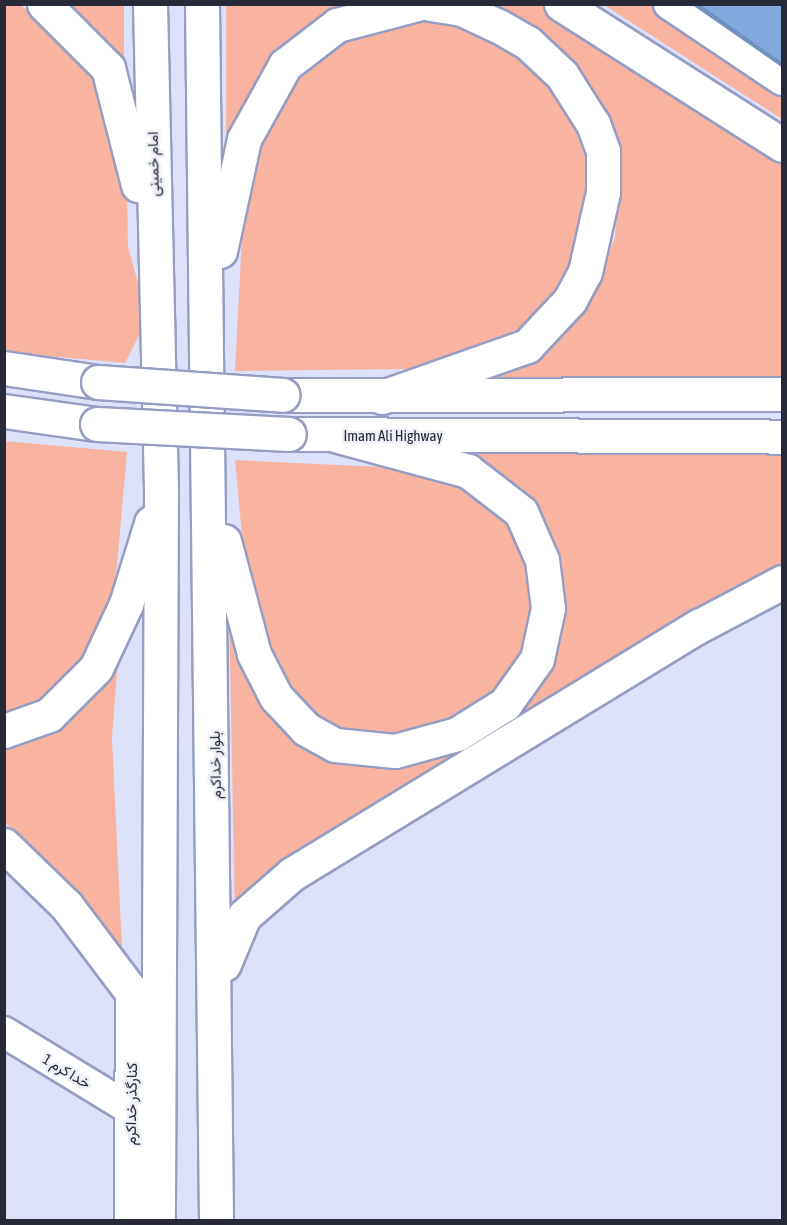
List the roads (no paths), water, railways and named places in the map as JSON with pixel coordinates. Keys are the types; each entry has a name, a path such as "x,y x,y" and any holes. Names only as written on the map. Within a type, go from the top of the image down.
{"highway":[{"path":"44,4 108,68 119,96 136,171 156,324 161,490 158,1221"},
{"name":"امام خمینی","path":"150,4 156,324"},
{"path":"202,4 208,309"},
{"path":"208,309 244,139 261,100 285,65 337,25 417,4"},
{"path":"382,397 527,345 570,300 585,272 603,192 603,151 593,124 562,75 528,43 498,26 462,9 430,4"},
{"path":"561,4 783,145"},
{"name":"بلوار خداکرم","path":"208,309 218,983 216,1221"},
{"path":"4,368 98,382 282,395 382,397 783,394"},
{"name":"Imam Ali Highway","path":"4,411 58,420 97,423 338,436 783,437"},
{"path":"4,422 58,420"},
{"path":"211,487 254,654 276,697 306,729 335,745 366,751 406,749 458,734 505,704 537,659 548,608 535,538 520,513 468,471 338,436"},
{"path":"4,731 49,715 96,668 126,604 161,490"},
{"path":"218,983 244,916 292,874 699,626 783,582"},
{"path":"4,845 66,905 131,988 158,1027"},
{"path":"130,1109 158,1027"}],"street":[{"path":"669,4 783,80"},
{"name":"کنارگذر خداکرم","path":"130,1221 131,988"},
{"name":"خدا کرم 1","path":"7,1040 130,1109"}]}
